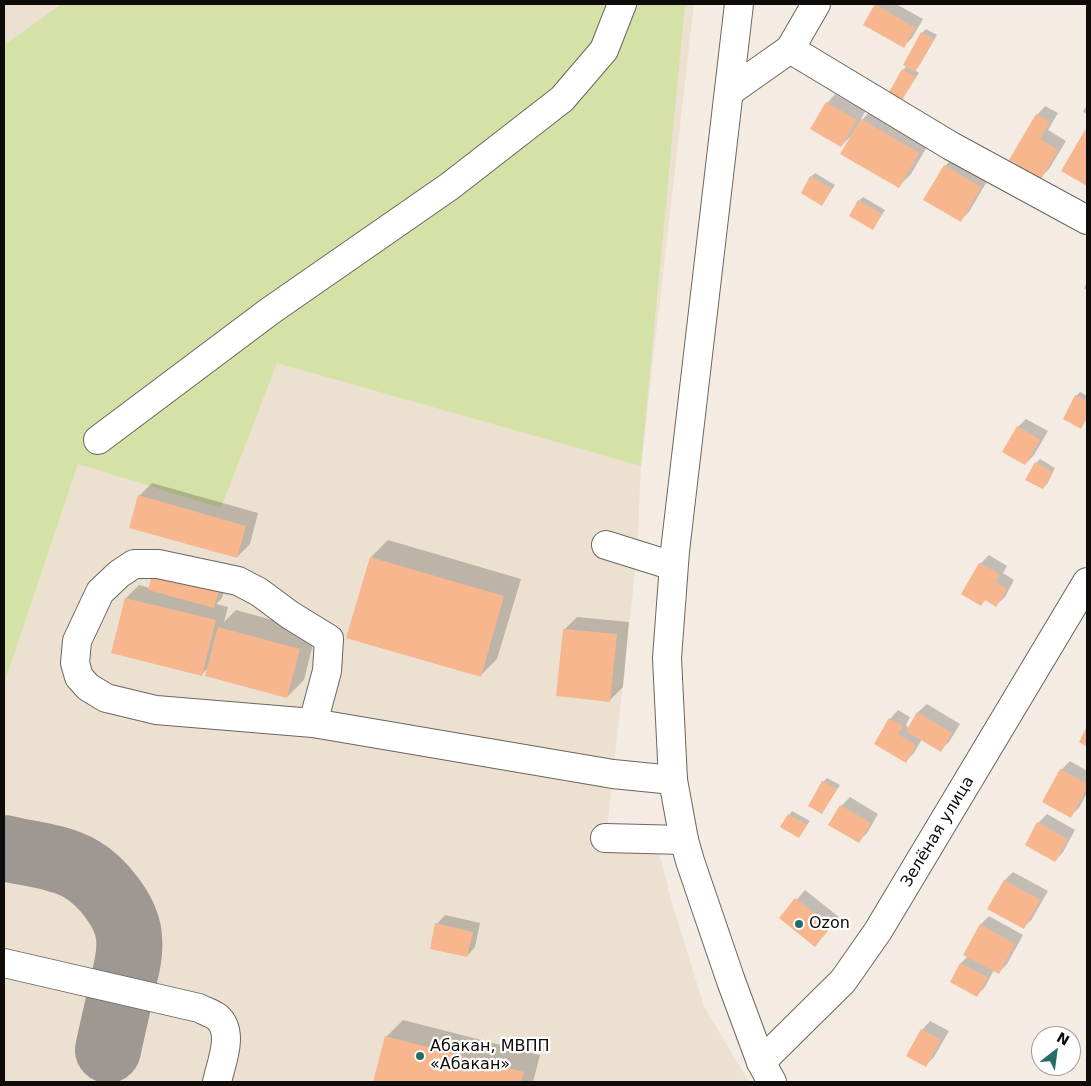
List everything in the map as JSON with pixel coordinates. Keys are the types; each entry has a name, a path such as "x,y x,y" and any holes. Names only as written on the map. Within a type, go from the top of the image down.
{"main road":[{"path":"98,440 270,311 450,186 562,100 604,50 622,4"},
{"path":"739,4 673,566 667,658 673,780 684,840 731,981 767,1072"},
{"path":"729,92 790,48 816,4"},
{"path":"790,48 951,146 1087,220"},
{"path":"606,544 673,566"},
{"path":"313,723 327,671 329,639 290,615 259,592 238,581 158,564 134,564 119,574 100,592 77,642 75,663 79,677 88,687 106,698 156,710 313,723 613,774 673,780"},
{"name":"Зелёная улица","path":"767,1072 843,981 878,931 1087,582"},
{"path":"605,838 684,840"},
{"path":"4,963 199,1008 216,1017 223,1024 226,1037 217,1082"}],"shaded area":[{"path":"4,4 694,4 641,466 637,554 607,829 654,831 672,903 704,1006 749,1082 4,1082"}],"green space":[{"path":"62,4 685,4 641,466 277,363 221,508 78,464 4,684 4,45"}],"building":[{"path":"875,4 915,28 904,48 863,25"},
{"path":"921,32 934,39 915,72 903,65"},
{"path":"902,69 916,77 901,102 888,94"},
{"path":"826,102 857,120 841,147 810,129"},
{"path":"1036,114 1050,122 1040,139 1058,150 1041,179 1009,160"},
{"path":"861,119 919,153 899,188 840,154"},
{"path":"1085,130 1087,131 1087,186 1061,171"},
{"path":"944,165 981,187 961,222 923,200"},
{"path":"810,176 832,189 822,206 801,193"},
{"path":"858,200 882,214 873,230 849,216"},
{"path":"1075,395 1087,401 1087,417 1081,429 1063,419"},
{"path":"1017,426 1040,440 1025,465 1002,452"},
{"path":"1035,462 1052,472 1043,489 1025,480"},
{"path":"138,495 246,526 237,558 129,528"},
{"path":"370,557 504,596 481,677 346,638"},
{"path":"979,563 1000,574 995,582 1007,589 996,607 985,600 981,606 961,594"},
{"path":"154,568 220,586 214,608 148,590"},
{"path":"125,598 216,620 202,676 111,653"},
{"path":"218,627 300,649 287,698 205,676"},
{"path":"563,629 617,634 610,702 556,696"},
{"path":"917,712 952,733 941,752 906,731"},
{"path":"889,718 903,726 898,734 916,745 906,763 874,744"},
{"path":"1087,726 1087,747 1079,742"},
{"path":"1060,769 1087,784 1087,788 1071,818 1042,802"},
{"path":"822,781 837,789 822,814 808,806"},
{"path":"840,805 871,823 859,843 828,825"},
{"path":"788,814 807,825 799,838 780,827"},
{"path":"1037,822 1068,839 1055,862 1025,845"},
{"path":"1004,880 1040,900 1024,929 987,909"},
{"path":"795,898 831,926 815,947 779,918"},
{"path":"435,923 473,932 467,957 430,949"},
{"path":"980,924 1015,944 999,974 963,955"},
{"path":"960,963 988,977 977,997 950,982"},
{"path":"921,1029 941,1040 926,1067 906,1056"},
{"name":"Абакан, МВПП «Абакан»","path":"385,1036 524,1072 521,1082 373,1082"}],"taxiway":[{"path":"4,848 53,858 81,869 97,881 119,908 128,928 129,951 108,1050"}],"place":[{"name":"Ozon","path":"799,924"},
{"name":"Абакан, МВПП «Абакан»","path":"420,1056"}]}
